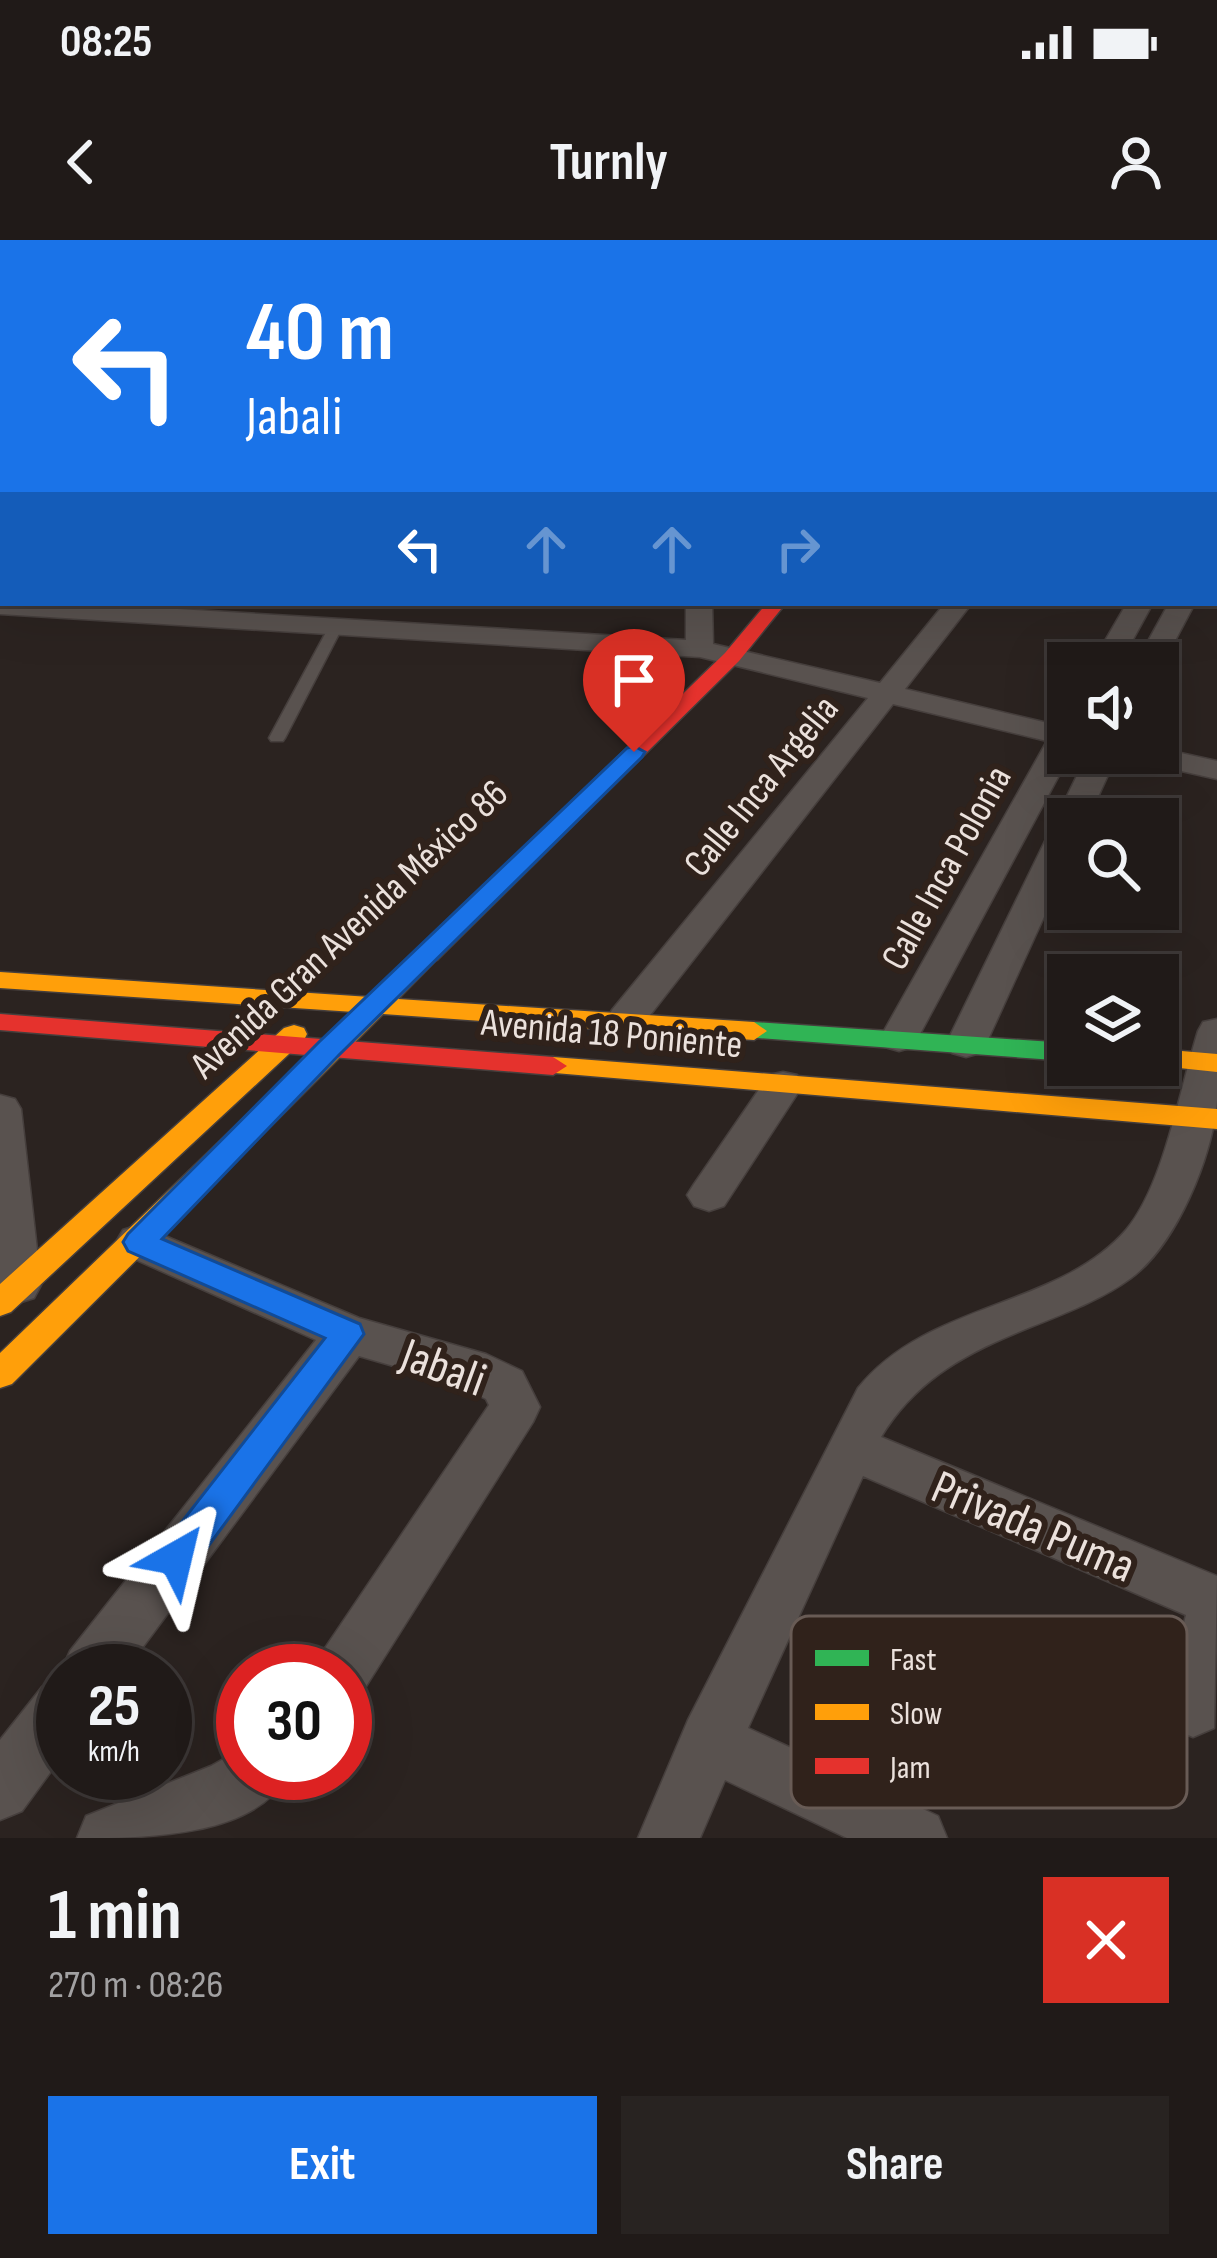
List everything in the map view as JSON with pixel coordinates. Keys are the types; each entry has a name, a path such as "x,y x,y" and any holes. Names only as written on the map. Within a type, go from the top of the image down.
{"street":[{"path":"0,606 78,607 700,649 884,696 1047,730"},
{"path":"699,606 700,649"},
{"path":"666,682 740,606"},
{"name":"Avenida Gran Avenida México 86","path":"0,1374 732,657 775,606"},
{"name":"Calle Inca Argelia","path":"626,1019 957,606"},
{"path":"1118,642 1138,606"},
{"path":"1161,642 1180,606"},
{"path":"1179,762 1217,770"},
{"name":"Calle Inca Polonia","path":"899,1038 1047,770"},
{"path":"967,1044 1047,873"},
{"name":"Avenida Gran Avenida México 86","path":"9,1294 361,971"},
{"name":"Avenida 18 Poniente","path":"0,980 1047,1050"},
{"name":"Avenida 18 Poniente","path":"0,1022 1204,1118"},
{"path":"669,1838 710,1741 851,1448 885,1391 917,1358 1107,1270 1142,1243 1204,1118 1214,1052 1179,1056"},
{"path":"709,1195 783,1085"},
{"path":"0,1109 9,1294"},
{"name":"Jabali","path":"139,1242 348,1334 469,1368 505,1385 515,1408 361,1644"},
{"path":"111,1644 348,1334"},
{"name":"Privada Puma","path":"851,1448 1217,1603"},
{"path":"1192,1708 1217,1603"},
{"path":"710,1741 791,1779"},
{"path":"0,1789 36,1742"},
{"path":"108,1838 216,1795"},
{"path":"852,1808 916,1838"}],"lane":[{"path":"277,738 336,626"}],"traffic: fast":[{"path":"754,1031 1047,1051"}],"traffic: slow":[{"path":"0,1374 428,955"},
{"path":"0,980 754,1031"},
{"path":"0,1303 294,1034"},
{"path":"1179,1060 1217,1063"},
{"path":"553,1066 1217,1119"}],"traffic: jam":[{"path":"428,955 732,657 774,606"},
{"path":"0,1022 553,1066"}],"route":[{"path":"176,1558 348,1334 139,1242 329,1048 634,752"}]}
